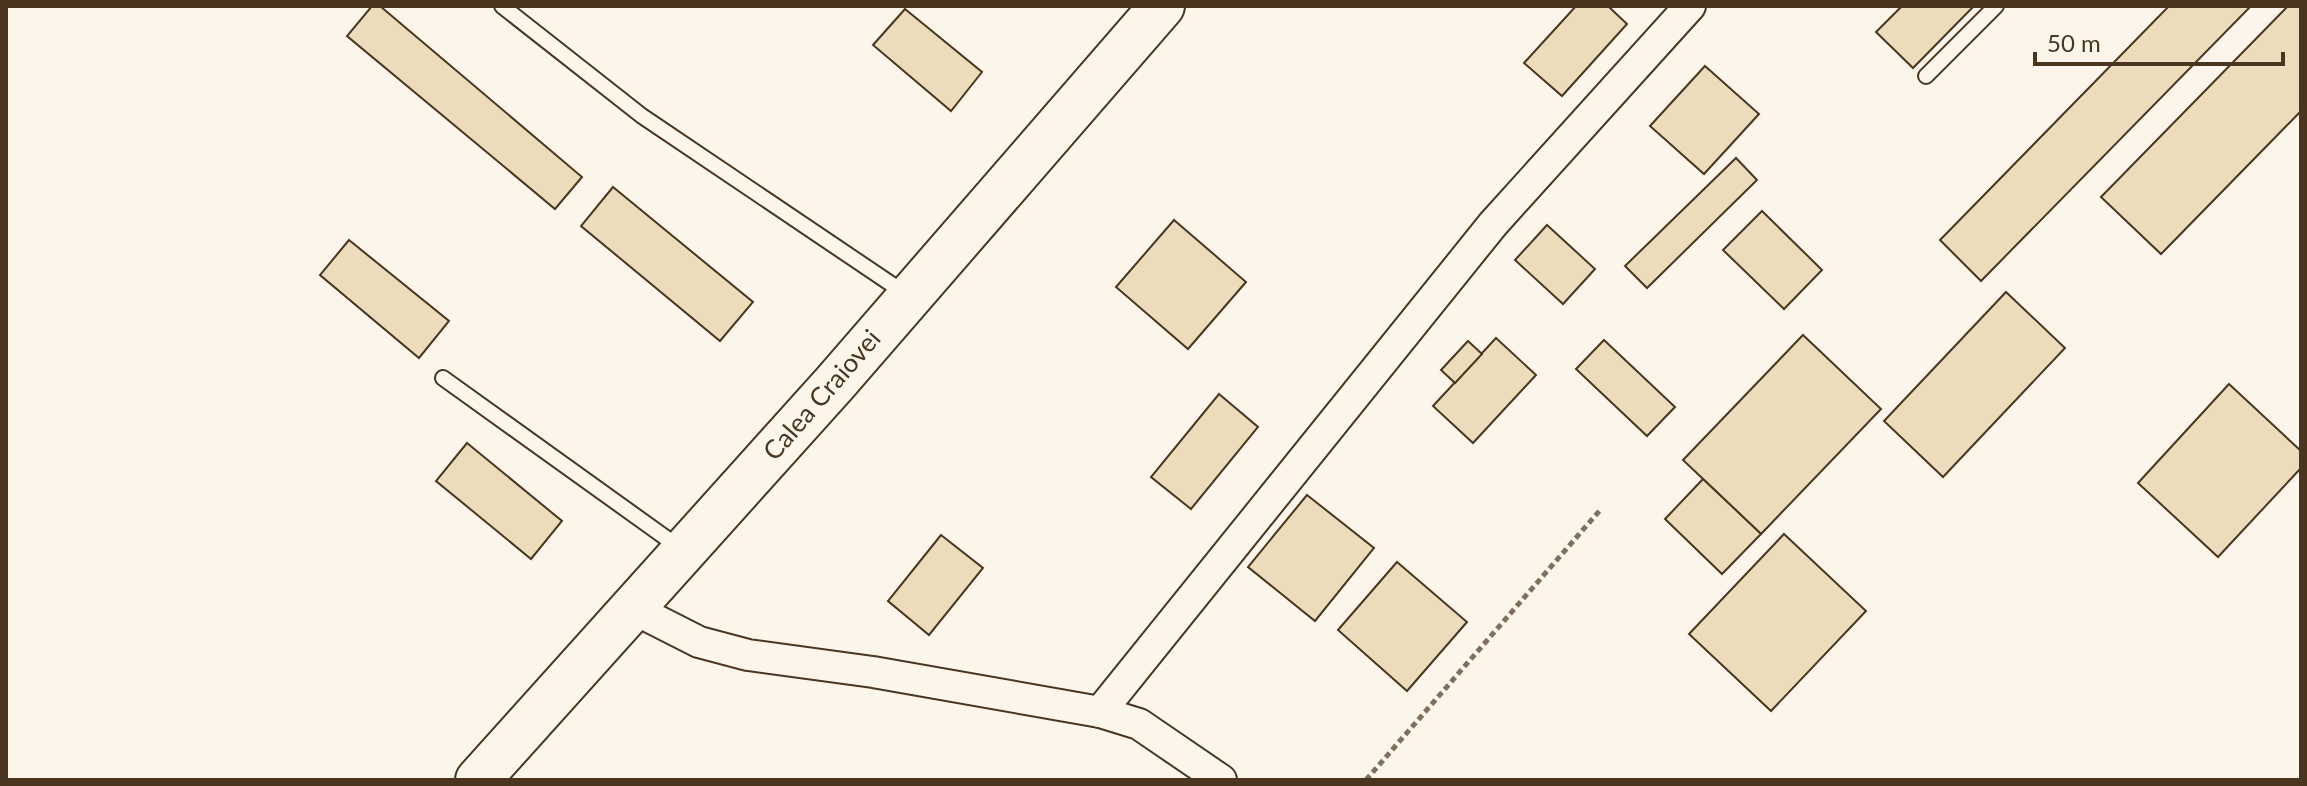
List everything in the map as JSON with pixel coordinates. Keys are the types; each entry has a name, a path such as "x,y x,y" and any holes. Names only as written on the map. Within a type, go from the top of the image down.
{"main road":[{"name":"Calea Craiovei","path":"478,780 909,296 1162,6"}],"street":[{"path":"1100,712 1493,224 1690,6"},
{"path":"632,608 699,642 748,655 873,672 1100,712 1139,724 1221,780"}],"lane":[{"path":"502,6 642,116 909,296"},
{"path":"1926,76 1996,6"},
{"path":"443,378 684,550"}],"path":[{"path":"1366,780 1601,509"}],"building":[{"path":"372,6 380,6 582,177 555,209 347,36"},
{"path":"1576,6 1608,6 1627,24 1562,96 1524,63"},
{"path":"1902,6 1974,6 1913,68 1876,32"},
{"path":"2169,6 2251,6 1981,281 1940,240"},
{"path":"2288,6 2301,6 2301,111 2161,254 2101,197"},
{"path":"905,9 982,72 951,111 873,45"},
{"path":"1705,66 1759,114 1704,174 1650,126"},
{"path":"1736,158 1757,180 1647,288 1625,266"},
{"path":"613,187 753,302 720,341 581,226"},
{"path":"1762,211 1822,270 1784,309 1723,250"},
{"path":"1174,220 1246,282 1188,349 1116,287"},
{"path":"1547,225 1595,269 1563,304 1515,260"},
{"path":"349,240 449,321 419,358 320,275"},
{"path":"2006,292 2065,348 1943,477 1884,421"},
{"path":"1803,335 1881,409 1761,534 1683,460"},
{"path":"1496,338 1536,375 1473,443 1433,406"},
{"path":"1604,340 1675,407 1647,436 1576,369"},
{"path":"1468,341 1482,354 1455,383 1441,370"},
{"path":"2229,384 2301,451 2301,468 2218,557 2138,483"},
{"path":"1219,394 1258,427 1191,509 1151,477"},
{"path":"467,443 562,521 531,559 436,481"},
{"path":"1703,479 1761,534 1722,574 1665,519"},
{"path":"1307,495 1374,548 1315,621 1248,567"},
{"path":"1784,534 1866,611 1771,711 1689,634"},
{"path":"941,535 983,568 929,635 888,601"},
{"path":"1397,562 1467,622 1407,691 1338,630"}]}
